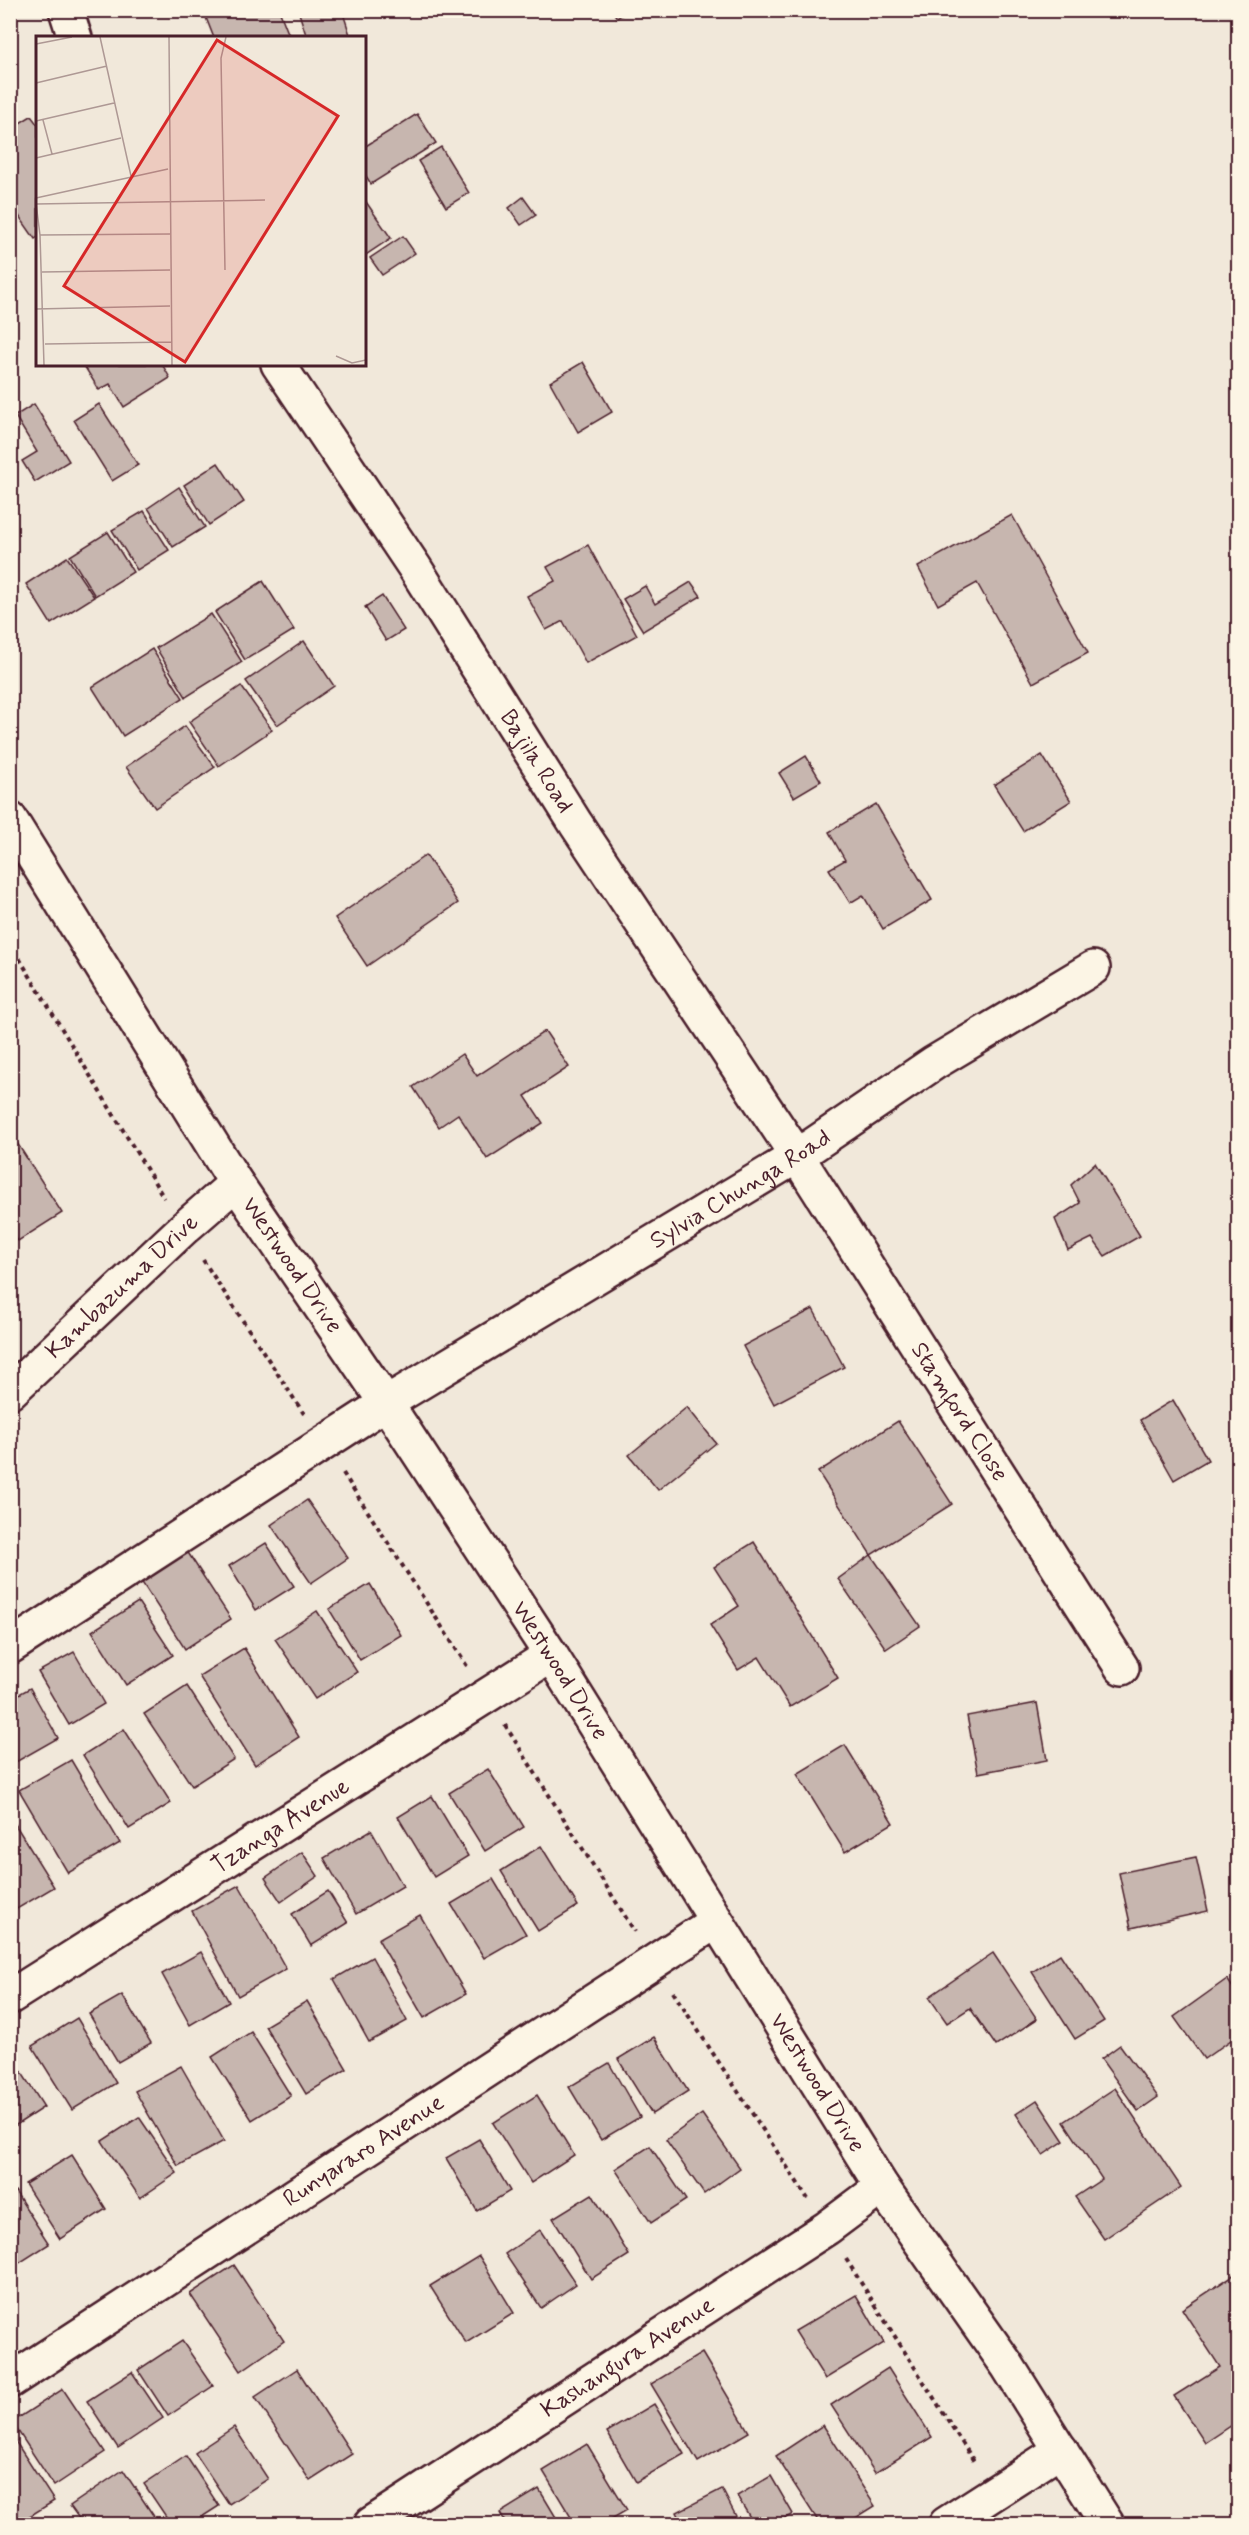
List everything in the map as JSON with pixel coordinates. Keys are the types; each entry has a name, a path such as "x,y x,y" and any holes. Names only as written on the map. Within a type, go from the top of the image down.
{"street":[{"path":"66,10 74,36"},
{"name":"Bajila Road","path":"279,366 415,568 576,824 797,1156"},
{"name":"Westwood Drive","path":"10,819 236,1183 386,1403 551,1655 715,1922 882,2187 1007,2365 1107,2524"},
{"name":"Sylvia Chunga Road","path":"10,1647 386,1403 797,1156 934,1063 1093,968"},
{"name":"Stamford Close","path":"797,1156 1122,1668"},
{"name":"Kambazuma Drive","path":"10,1392 183,1229 236,1183"},
{"name":"Tzanga Avenue","path":"10,1997 551,1655"},
{"name":"Runyararo Avenue","path":"10,2381 715,1922"},
{"name":"Kashangura Avenue","path":"371,2524 827,2228 882,2187"},
{"path":"946,2524 1061,2450"}],"path":[{"path":"10,943 183,1229 486,1694 994,2493"}],"building":[{"path":"203,10 279,10 289,36 213,36"},
{"path":"298,10 342,10 350,36 306,36"},
{"path":"612,10 629,10 617,18"},
{"path":"417,114 436,143 371,184 366,176 366,146"},
{"path":"31,116 36,122 35,239 10,203 10,129"},
{"path":"441,147 469,193 446,207 418,161"},
{"path":"523,197 536,215 521,225 509,208"},
{"path":"366,202 391,238 366,255"},
{"path":"403,236 415,253 382,275 370,258"},
{"path":"583,362 612,412 578,432 550,382"},
{"path":"84,366 163,366 170,378 124,407 110,384 99,390"},
{"path":"34,404 69,461 35,482 22,461 37,452 15,416"},
{"path":"99,404 138,465 112,481 74,420"},
{"path":"218,463 244,502 209,525 184,485"},
{"path":"179,487 205,527 173,547 148,508"},
{"path":"144,511 169,550 137,570 112,530"},
{"path":"1012,515 1088,653 1033,683 977,583 938,605 918,567"},
{"path":"108,532 133,572 95,596 70,556"},
{"path":"588,545 637,635 586,663 563,621 546,630 527,596 555,581 547,567"},
{"path":"67,557 94,597 51,624 26,584"},
{"path":"263,581 294,630 245,660 215,612"},
{"path":"691,582 701,596 643,631 623,599 645,586 655,604"},
{"path":"382,596 404,630 386,641 365,607"},
{"path":"211,614 242,662 186,697 156,648"},
{"path":"304,641 334,686 277,725 246,681"},
{"path":"152,649 183,698 123,736 92,687"},
{"path":"241,686 272,730 219,766 189,722"},
{"path":"185,726 215,767 155,808 126,767"},
{"path":"1042,755 1071,801 1023,831 994,785"},
{"path":"806,756 821,781 794,797 779,773"},
{"path":"876,804 932,900 883,929 863,895 850,903 829,869 845,860 829,832"},
{"path":"426,855 458,903 367,966 335,918"},
{"path":"545,1031 569,1067 525,1096 543,1123 487,1159 458,1114 439,1127 413,1087 462,1054 477,1076"},
{"path":"10,1132 62,1213 18,1241 10,1229"},
{"path":"1095,1163 1140,1236 1105,1256 1092,1238 1068,1250 1055,1219 1080,1203 1071,1185"},
{"path":"813,1309 844,1367 774,1404 743,1346"},
{"path":"1173,1400 1208,1460 1174,1480 1140,1420"},
{"path":"687,1407 716,1443 658,1490 629,1455"},
{"path":"898,1421 952,1504 871,1555 818,1472"},
{"path":"307,1500 348,1558 311,1583 271,1525"},
{"path":"754,1542 838,1678 790,1707 759,1657 738,1670 710,1625 739,1606 714,1567"},
{"path":"266,1543 294,1586 256,1610 229,1566"},
{"path":"187,1551 231,1619 185,1649 141,1581"},
{"path":"871,1555 920,1626 886,1649 838,1579"},
{"path":"370,1584 401,1635 360,1660 329,1609"},
{"path":"138,1602 173,1655 126,1685 92,1631"},
{"path":"317,1611 357,1672 315,1699 275,1639"},
{"path":"244,1648 299,1737 255,1765 199,1676"},
{"path":"74,1652 104,1704 69,1725 38,1672"},
{"path":"187,1686 234,1759 192,1786 144,1714"},
{"path":"30,1688 58,1738 14,1763 10,1756 10,1699"},
{"path":"1037,1703 1047,1760 978,1773 967,1716"},
{"path":"124,1729 171,1803 129,1829 83,1755"},
{"path":"845,1745 893,1823 845,1852 797,1774"},
{"path":"71,1760 120,1843 68,1873 19,1790"},
{"path":"488,1769 524,1827 485,1851 449,1793"},
{"path":"432,1796 468,1856 434,1877 398,1817"},
{"path":"10,1816 54,1887 10,1913"},
{"path":"371,1830 403,1886 356,1914 324,1858"},
{"path":"541,1846 578,1906 538,1931 501,1871"},
{"path":"302,1852 318,1876 281,1902 265,1878"},
{"path":"1196,1857 1208,1911 1131,1928 1119,1873"},
{"path":"493,1879 526,1934 484,1958 451,1904"},
{"path":"239,1885 286,1969 238,1996 192,1911"},
{"path":"328,1891 348,1923 311,1946 292,1914"},
{"path":"420,1915 466,1994 424,2018 378,1939"},
{"path":"201,1952 229,2002 190,2025 162,1974"},
{"path":"993,1953 1037,2019 996,2046 970,2008 947,2023 929,1997"},
{"path":"1060,1954 1104,2021 1075,2039 1032,1972"},
{"path":"372,1957 407,2021 369,2042 334,1979"},
{"path":"1227,1979 1238,1995 1238,2035 1204,2059 1174,2017"},
{"path":"122,1995 151,2043 118,2062 89,2014"},
{"path":"307,2001 347,2069 306,2094 265,2026"},
{"path":"77,2018 116,2083 72,2110 32,2046"},
{"path":"251,2032 291,2096 252,2120 212,2057"},
{"path":"654,2037 688,2091 652,2114 618,2059"},
{"path":"1120,2045 1158,2097 1138,2111 1101,2059"},
{"path":"13,2059 44,2107 10,2129 10,2061"},
{"path":"609,2063 640,2117 601,2140 569,2087"},
{"path":"181,2066 224,2141 178,2166 135,2091"},
{"path":"1115,2088 1181,2187 1104,2239 1075,2197 1102,2179 1064,2122"},
{"path":"537,2095 574,2155 531,2183 493,2123"},
{"path":"1037,2100 1064,2141 1043,2155 1016,2114"},
{"path":"702,2114 740,2168 704,2194 666,2140"},
{"path":"139,2117 177,2173 140,2198 102,2141"},
{"path":"479,2139 510,2191 477,2211 446,2158"},
{"path":"650,2146 686,2200 651,2223 615,2169"},
{"path":"72,2155 106,2209 60,2239 25,2184"},
{"path":"15,2191 49,2244 10,2269 10,2194"},
{"path":"592,2194 629,2255 591,2279 553,2218"},
{"path":"540,2230 576,2284 541,2308 505,2254"},
{"path":"479,2256 514,2313 466,2343 430,2286"},
{"path":"234,2265 284,2341 241,2371 190,2294"},
{"path":"1238,2272 1238,2421 1205,2443 1174,2396 1220,2367 1182,2309"},
{"path":"856,2295 884,2343 825,2379 795,2331"},
{"path":"182,2341 213,2386 168,2416 138,2370"},
{"path":"702,2353 749,2432 698,2462 651,2384"},
{"path":"888,2368 932,2437 875,2473 831,2405"},
{"path":"297,2369 352,2454 310,2481 255,2397"},
{"path":"132,2372 163,2418 118,2448 87,2401"},
{"path":"63,2389 105,2452 54,2486 12,2422"},
{"path":"654,2404 684,2454 636,2482 607,2432"},
{"path":"823,2425 875,2506 846,2524 820,2524 776,2456"},
{"path":"234,2427 268,2479 229,2504 195,2453"},
{"path":"10,2433 54,2501 17,2524 10,2524"},
{"path":"587,2444 627,2510 603,2524 575,2524 543,2471"},
{"path":"186,2456 219,2506 191,2524 171,2524 144,2484"},
{"path":"123,2470 157,2521 151,2524 83,2524 70,2506"},
{"path":"771,2476 793,2514 775,2524 754,2524 737,2496"},
{"path":"539,2489 560,2524 506,2524 500,2513"},
{"path":"722,2489 740,2524 683,2524 677,2512"}]}
